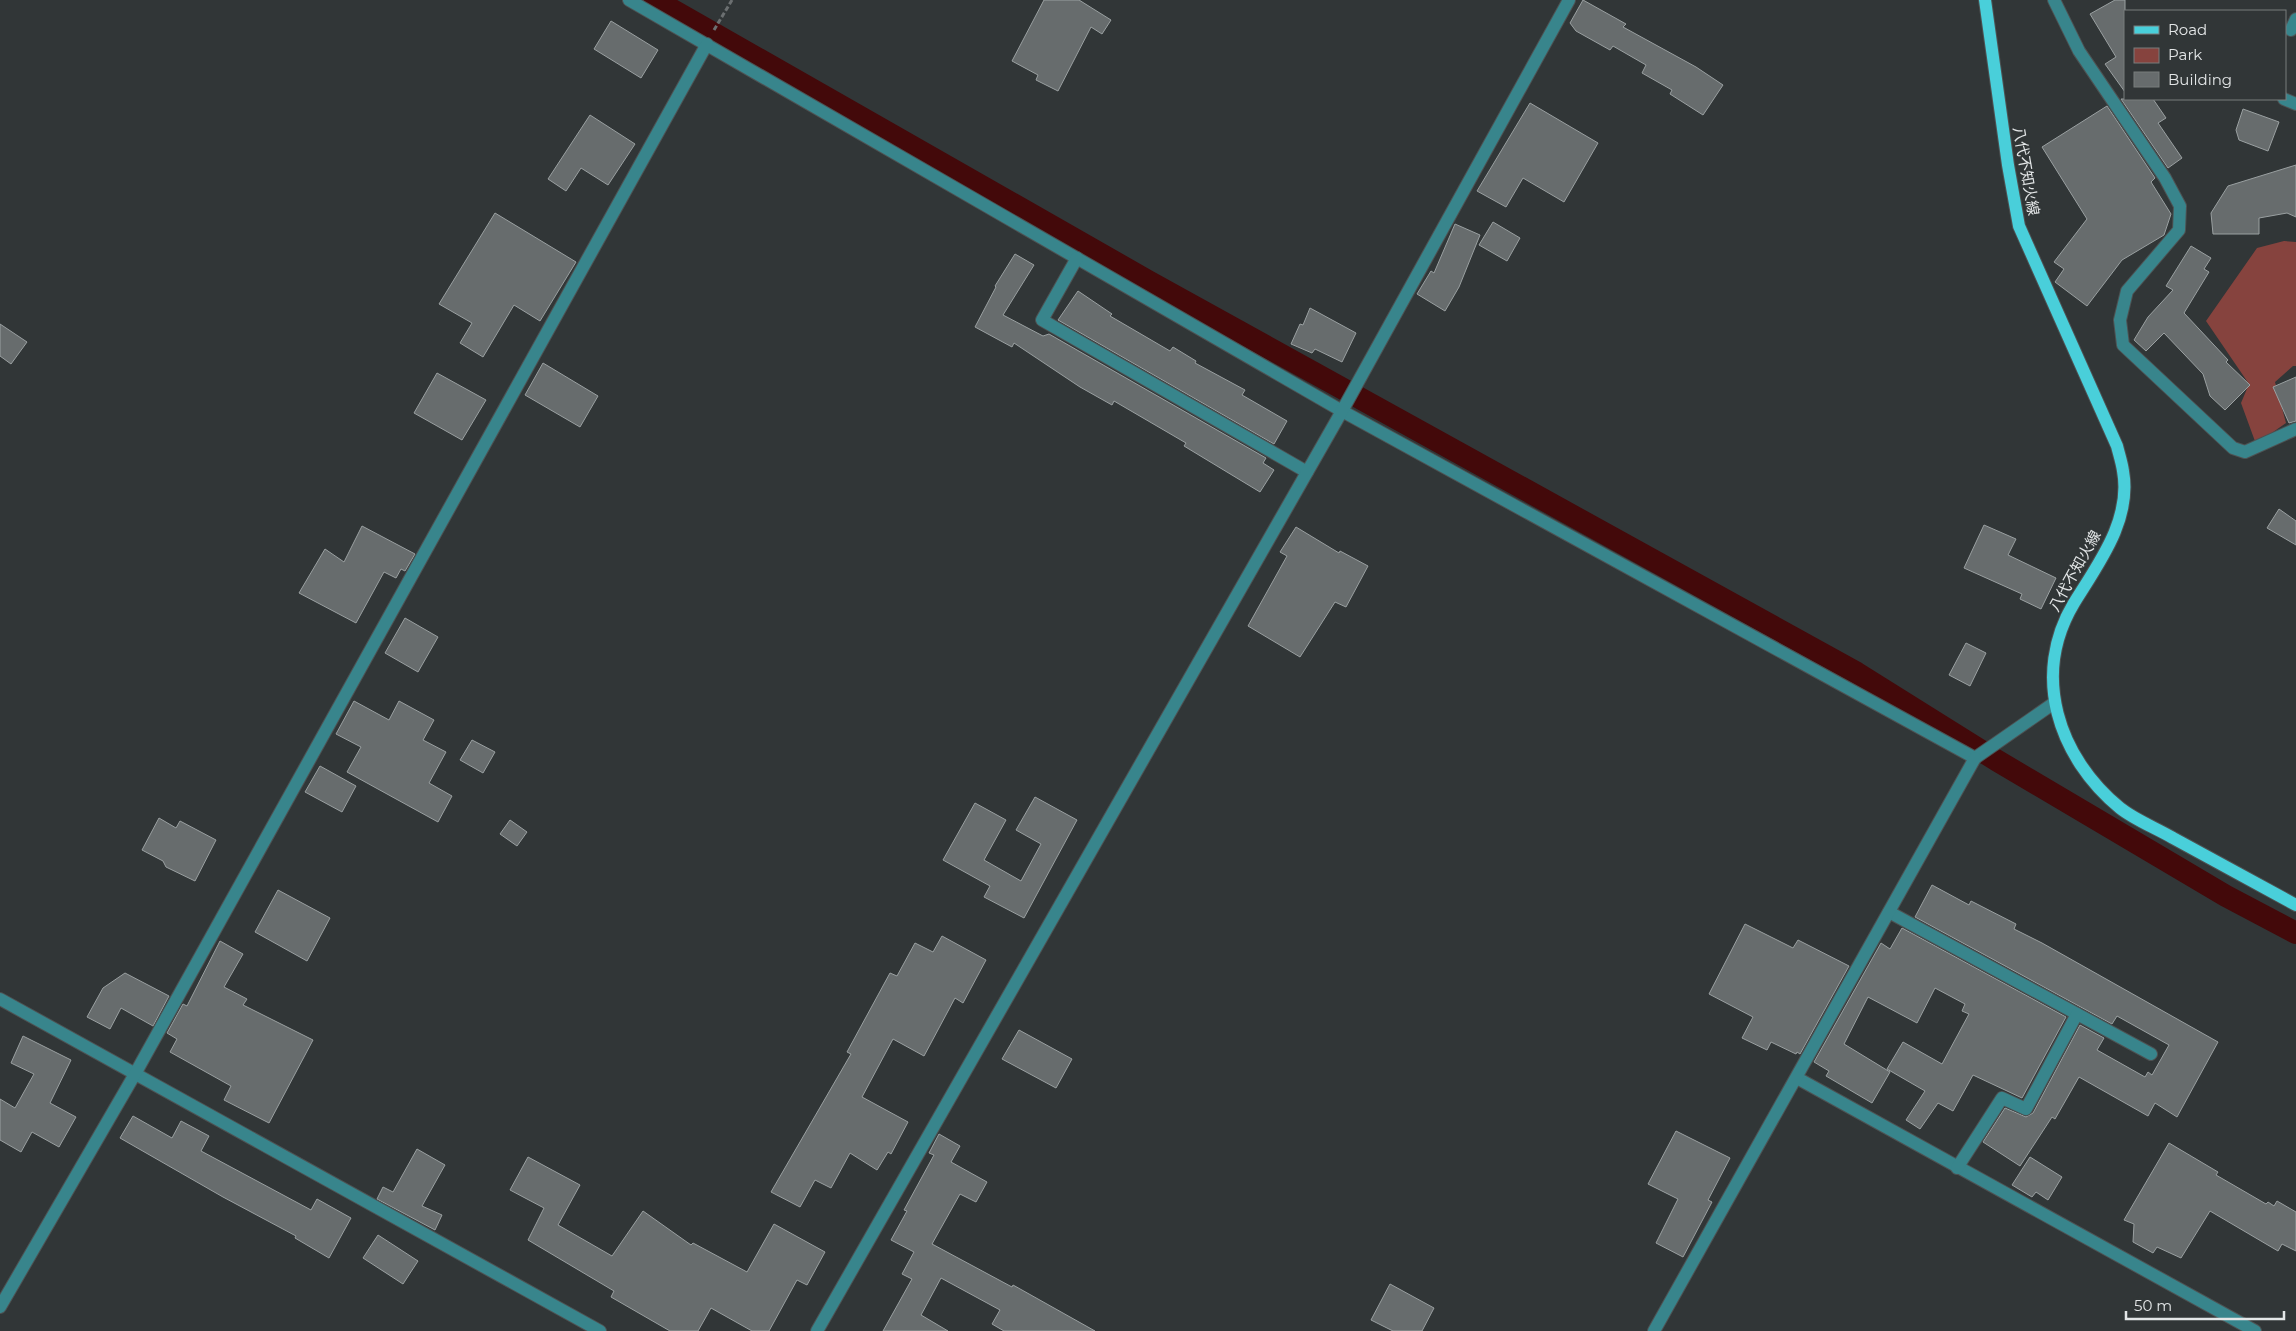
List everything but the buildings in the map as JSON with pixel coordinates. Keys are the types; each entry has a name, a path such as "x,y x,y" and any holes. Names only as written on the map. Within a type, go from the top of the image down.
{"main road":[{"name":"八代不知火線","path":"1984,0 2008,165 2019,226 2117,446 2124,473 2123,507 2114,537 2071,608 2059,633 2053,658 2054,703 2070,749 2092,781 2122,809 2296,906"}],"street":[{"path":"629,0 1342,411 1975,757"},
{"path":"817,1331 1342,411 1569,0"},
{"path":"2054,0 2079,51 2166,178 2180,206 2179,230 2127,290 2120,320 2123,345 2233,448 2245,452 2296,429"},
{"path":"0,1307 135,1074 707,44"},
{"path":"1076,258 1042,320 1307,472"},
{"path":"1654,1331 1975,757 2054,703"},
{"path":"1889,912 2151,1054"},
{"path":"0,999 600,1331"},
{"path":"1957,1168 2002,1098 2026,1109 2077,1014"},
{"path":"1797,1078 2255,1331"}],"path":[{"path":"707,44 732,0"}],"green space":[{"path":"2284,241 2296,242 2296,366 2293,366 2275,382 2286,423 2256,444 2241,403 2249,384 2206,321 2257,248"}],"waterway":[{"path":"655,0 1148,281 1857,673 1996,760 2226,896 2296,933"}]}
